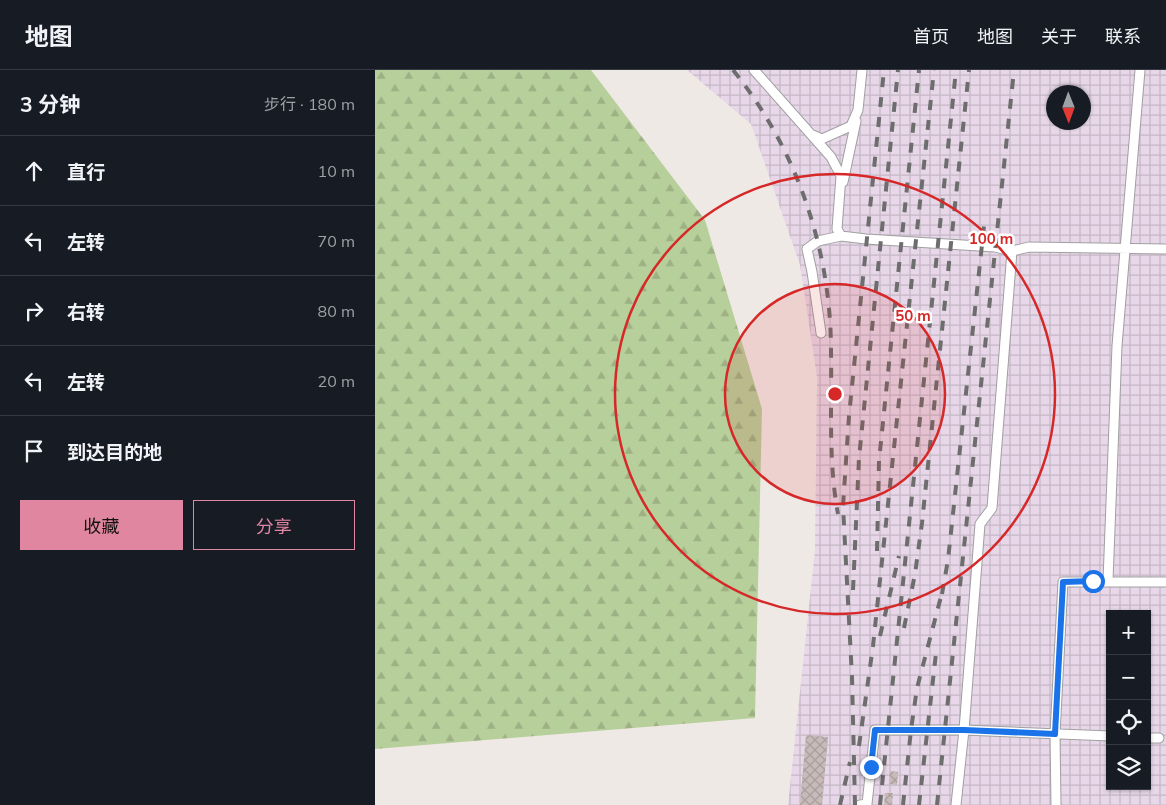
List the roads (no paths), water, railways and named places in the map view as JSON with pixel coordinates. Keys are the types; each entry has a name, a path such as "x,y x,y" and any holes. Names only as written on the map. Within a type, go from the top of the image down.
{"lane":[{"path":"754,70 831,157 841,176 837,229 841,236"},
{"path":"840,194 858,110 862,70"},
{"path":"1108,581 1117,346 1140,70"},
{"path":"811,134 823,139 838,134 851,126 858,110"},
{"path":"821,333 807,249 818,241 841,236 995,247 1012,250 1029,247 1166,249"},
{"path":"956,805 981,524 992,508 1012,250"},
{"path":"1056,805 1055,734 1063,582 1166,582"},
{"path":"860,805 867,804 875,730 964,730 1106,736"},
{"path":"1151,738 1159,738"}],"railway":[{"path":"733,70 756,101 792,167 806,202 817,239 825,276 829,313 831,433 838,514"},
{"path":"855,805 852,677 843,506 849,416 884,70"},
{"path":"853,590 859,458 898,70"},
{"path":"877,551 879,461 919,70"},
{"path":"859,746 873,646 934,70"},
{"path":"880,805 956,70"},
{"path":"904,628 915,574 922,523 969,70"},
{"path":"937,805 1014,70"},
{"path":"942,594 948,560 984,226"},
{"path":"880,636 899,556"},
{"path":"903,805 917,688 943,589"},
{"path":"919,805 936,653"},
{"path":"840,805 850,762"}]}
